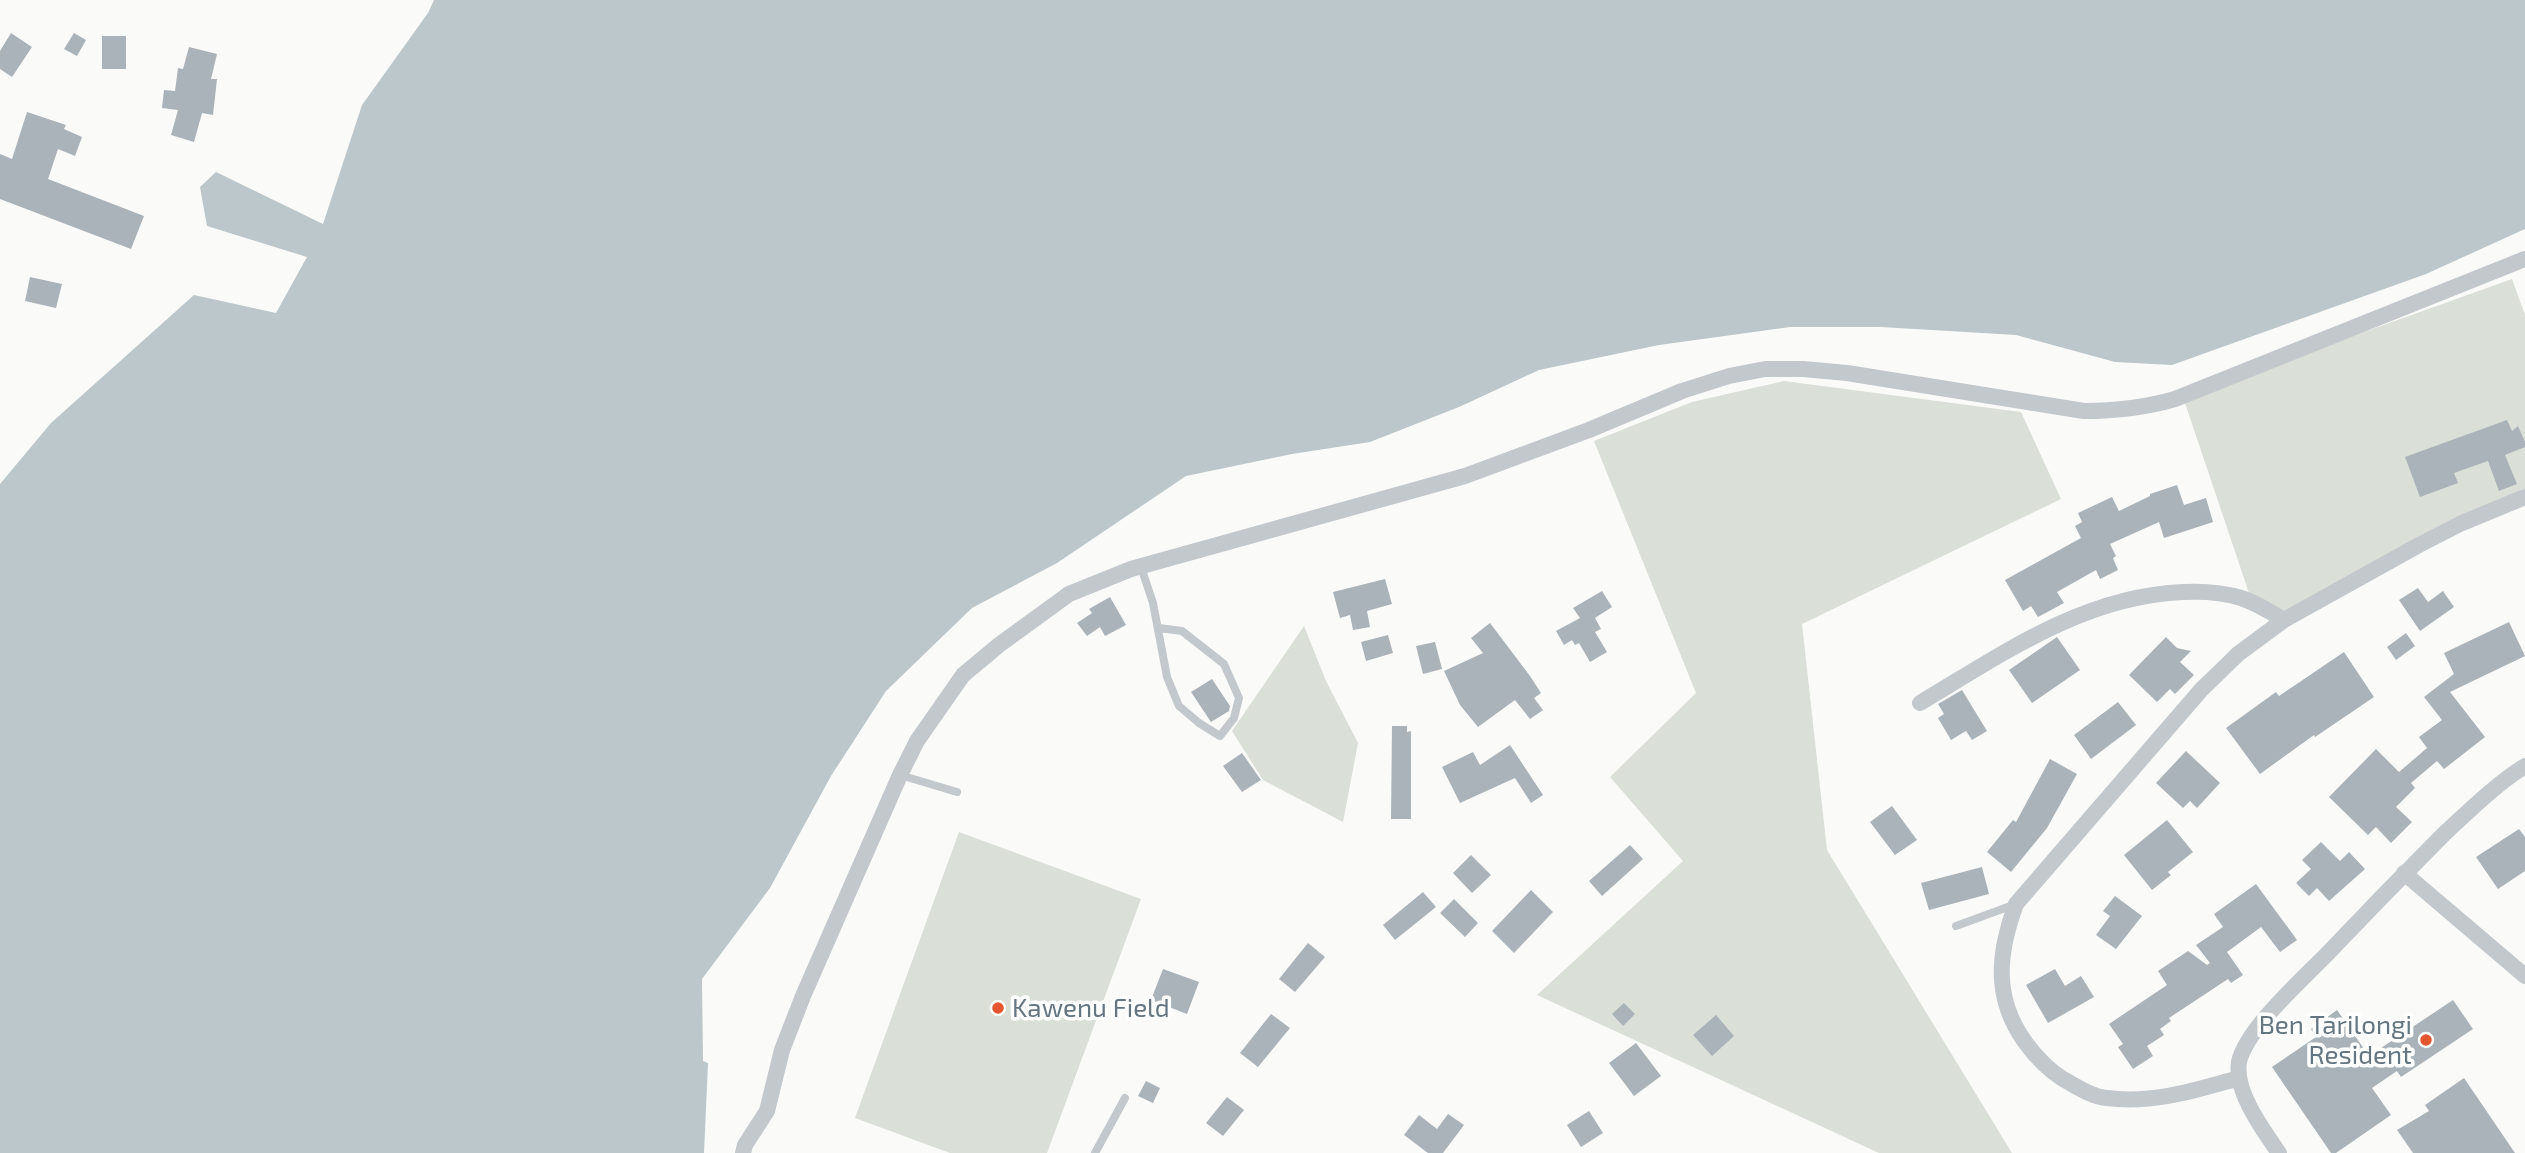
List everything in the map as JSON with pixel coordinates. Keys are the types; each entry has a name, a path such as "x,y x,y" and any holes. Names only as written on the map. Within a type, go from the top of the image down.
{"street":[{"path":"743,1153 745,1145 767,1111 782,1050 803,996 917,741 963,675 1069,594 1141,567 1465,476 1576,435 1682,391 1729,376 1765,369 1804,369 1847,373 2084,411 2119,411 2150,407 2525,259"},
{"path":"2239,1078 2161,1099 2120,1099 2104,1098 2086,1091 2046,1067 2013,1024 2006,1009 2001,971 2004,938 2016,904 2201,690 2238,654 2284,620 2419,545 2462,523 2525,497"},
{"path":"1920,703 2038,633 2096,608 2134,598 2167,593 2219,593 2256,604 2284,620"},
{"path":"2279,1153 2256,1119 2239,1078 2239,1064 2244,1047 2256,1030 2404,873 2478,802 2525,766"},
{"path":"2404,873 2525,976"}],"lane":[{"path":"1141,567 1159,628 1167,677 1179,706 1220,736 1234,718 1239,698 1224,664 1182,631 1159,628"},
{"path":"900,775 957,792"},
{"path":"1956,926 2016,904"},
{"path":"1095,1153 1125,1098"}],"shaded area":[{"path":"434,0 2525,0 2525,229 2426,274 2172,365 2115,362 2016,335 1881,327 1790,327 1659,345 1539,370 1459,407 1370,442 1292,454 1186,476 1057,563 972,608 886,691 831,776 770,888 702,979 703,1061 708,1063 704,1153 0,1153 0,484 51,423 194,295 276,313 307,257 207,226 200,187 216,172 323,224 362,105 428,13"},
{"path":"2512,279 2525,315 2525,498 2283,618 2252,602 2183,397"},
{"path":"1784,381 2021,412 2061,499 1802,624 1827,850 2012,1153 1879,1153 1537,995 1683,861 1610,777 1696,693 1594,441 1692,402"},
{"path":"1304,626 1326,681 1358,743 1343,822 1263,780 1232,731"},
{"name":"Kawenu Field","path":"959,832 1141,899 1047,1153 950,1153 855,1118"}],"building":[{"path":"11,33 32,47 12,77 0,69 0,51"},
{"path":"74,33 86,40 77,56 64,49"},
{"path":"102,36 126,36 126,69 102,69"},
{"path":"189,47 217,54 211,79 217,79 213,115 202,113 194,142 171,135 178,110 162,108 164,90 175,91 178,68 183,69"},
{"path":"27,112 66,125 64,129 82,137 75,156 58,149 48,179 144,216 131,249 0,199 0,154 12,159"},
{"path":"30,277 62,284 56,308 25,301"},
{"path":"2507,420 2512,431 2518,426 2525,442 2525,447 2505,455 2517,484 2499,491 2488,461 2454,473 2458,483 2420,497 2405,457"},
{"path":"2177,485 2184,505 2206,498 2213,522 2164,538 2159,522 2110,544 2116,556 2113,558 2118,570 2100,579 2096,570 2057,592 2064,603 2038,617 2031,606 2023,611 2005,580 2081,538 2075,526 2082,522 2078,513 2112,497 2119,511 2150,494"},
{"path":"1385,579 1392,604 1367,611 1370,627 1353,630 1350,615 1340,618 1333,592"},
{"path":"2418,588 2428,602 2443,591 2454,607 2420,631 2399,600"},
{"path":"1602,591 1612,607 1595,618 1601,629 1595,632 1607,652 1590,662 1579,643 1575,645 1572,640 1564,645 1556,631 1580,618 1573,608"},
{"path":"1110,597 1126,625 1105,636 1100,627 1087,636 1077,623 1092,613 1089,609"},
{"path":"2509,622 2525,656 2450,692 2485,737 2444,769 2437,761 2411,783 2415,788 2396,807 2412,822 2391,843 2376,827 2368,835 2329,797 2376,749 2399,772 2427,748 2419,737 2442,720 2424,697 2454,674 2444,653"},
{"path":"1490,623 1541,693 1534,698 1543,710 1530,719 1515,700 1478,727 1460,705 1444,671 1483,653 1471,638"},
{"path":"2406,633 2415,646 2396,660 2387,647"},
{"path":"1388,635 1393,653 1366,661 1361,642"},
{"path":"2057,637 2080,670 2032,703 2009,670"},
{"path":"2166,637 2177,648 2191,651 2180,662 2194,675 2175,694 2170,689 2157,702 2129,675"},
{"path":"1435,642 1442,669 1423,674 1416,646"},
{"path":"2344,652 2374,697 2260,774 2226,728 2276,692 2279,696"},
{"path":"1212,679 1230,706 1229,711 1211,722 1191,692"},
{"path":"1962,690 1987,731 1972,740 1966,731 1951,740 1938,718 1944,714 1938,704"},
{"path":"2118,702 2136,725 2091,759 2074,735"},
{"path":"1392,726 1407,726 1407,732 1411,731 1411,819 1391,819"},
{"path":"1510,745 1543,795 1531,803 1515,778 1460,803 1442,767 1473,752 1480,765"},
{"path":"2186,751 2220,783 2197,808 2190,801 2183,808 2156,783"},
{"path":"1242,753 1261,780 1242,792 1223,766"},
{"path":"2050,759 2077,774 2047,828 2011,872 1987,852 2013,820 2016,822"},
{"path":"1892,806 1917,840 1895,855 1870,822"},
{"path":"2167,820 2193,852 2168,872 2171,875 2152,890 2124,855"},
{"path":"2519,829 2525,837 2525,871 2498,889 2476,857"},
{"path":"2321,842 2340,861 2349,852 2365,869 2329,901 2317,888 2309,896 2296,883 2311,869 2302,860"},
{"path":"1630,845 1643,859 1602,896 1589,881"},
{"path":"1471,855 1491,875 1472,893 1453,873"},
{"path":"1982,867 1989,894 1929,910 1921,883"},
{"path":"2256,884 2297,940 2280,952 2261,927 2227,952 2243,975 2231,983 2228,979 2169,1018 2171,1021 2160,1029 2164,1035 2147,1046 2153,1056 2133,1069 2118,1047 2123,1044 2109,1024 2167,985 2158,971 2188,951 2207,965 2210,963 2196,945 2223,927 2214,914"},
{"path":"1531,890 1553,912 1514,953 1492,931"},
{"path":"1423,892 1436,907 1395,940 1383,925"},
{"path":"2115,896 2142,916 2116,949 2096,935 2110,916 2103,911"},
{"path":"1454,899 1478,923 1465,937 1440,913"},
{"path":"1308,943 1325,957 1295,992 1279,979"},
{"path":"1163,969 1199,982 1187,1014 1151,1000"},
{"path":"2055,969 2065,986 2081,976 2094,997 2048,1023 2026,985"},
{"path":"2453,1000 2473,1029 2401,1077 2397,1071 2372,1088 2391,1115 2336,1153 2331,1153 2272,1067 2316,1037 2311,1029 2337,1010 2369,1056"},
{"path":"1624,1003 1635,1014 1623,1026 1612,1014"},
{"path":"1271,1014 1290,1028 1258,1067 1240,1053"},
{"path":"1716,1015 1734,1036 1712,1056 1693,1035"},
{"path":"1636,1043 1661,1076 1634,1096 1609,1063"},
{"path":"2464,1078 2515,1153 2413,1153 2397,1130 2429,1111 2425,1105"},
{"path":"1146,1081 1160,1088 1153,1103 1138,1096"},
{"path":"1227,1097 1244,1110 1223,1136 1206,1123"},
{"path":"1589,1111 1603,1133 1581,1147 1567,1125"},
{"path":"1448,1114 1464,1125 1443,1153 1428,1153 1404,1135 1419,1115 1437,1129"}],"place":[{"name":"Kawenu Field","path":"998,1008"},
{"name":"Ben Tarilongi Resident","path":"2426,1040"}]}
